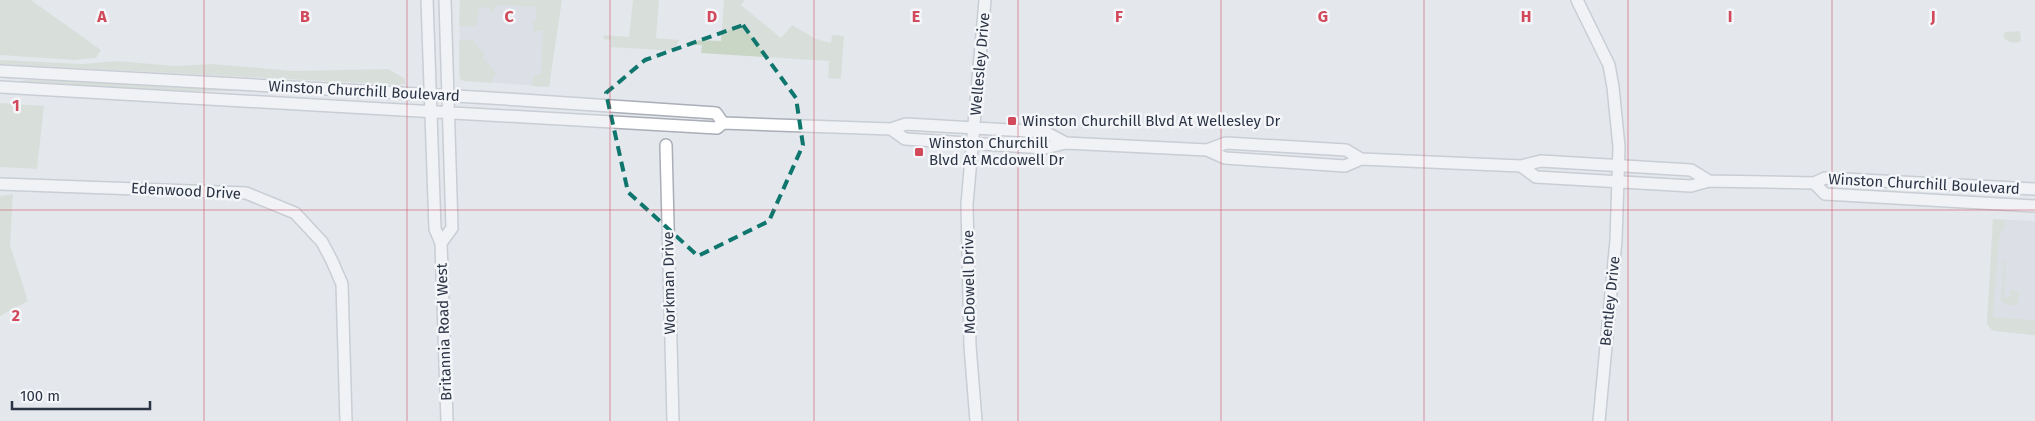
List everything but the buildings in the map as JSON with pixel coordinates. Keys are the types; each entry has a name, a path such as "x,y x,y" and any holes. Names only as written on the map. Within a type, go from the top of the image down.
{"main road":[{"name":"Britannia Road West","path":"427,0 435,229 441,243 447,421"},
{"name":"Britannia Road West","path":"441,243 452,228 445,0"},
{"name":"Wellesley Drive","path":"972,143 985,0"},
{"name":"Bentley Drive","path":"1577,0 1608,65 1614,95 1619,165 1616,240 1599,421"},
{"name":"Winston Churchill Boulevard","path":"0,70 716,112 723,123"},
{"name":"Winston Churchill Boulevard","path":"0,87 717,128 723,123 891,129 906,124 1045,132 1066,143"},
{"name":"Winston Churchill Boulevard","path":"891,129 905,139 1045,148 1066,143 1207,150 1225,158 1345,166 1361,159 1521,166 1541,161 1619,165 1691,170 1709,181"},
{"name":"McDowell Drive","path":"972,143 968,189 967,236 970,346 976,421"},
{"name":"Workman Drive","path":"666,145 673,421"},
{"name":"Winston Churchill Boulevard","path":"1521,166 1536,177 1691,186 1709,181 1814,183 1825,178 2035,190"},
{"name":"Winston Churchill Boulevard","path":"1814,183 1825,194 2035,206"},
{"name":"Edenwood Drive","path":"0,184 246,193 295,213 322,242 342,284 346,421"}],"highlighted area":[{"path":"743,25 796,98 803,145 769,221 698,256 628,192 606,93 645,60"}],"shaded area":[{"path":"460,0 558,0 549,87 462,80 459,76"},
{"path":"1993,219 2035,221 2035,335 1996,331 1992,330 1987,324"}],"green space":[{"path":"0,0 31,0 101,50 96,58 74,60 0,55"},
{"path":"460,0 562,0 549,87 532,86 534,74 541,74 543,31 533,31 533,22 536,21 536,7 496,5 491,15 491,8 479,7 477,25 459,26"},
{"path":"633,0 659,0 656,38 679,40 675,51 610,47 611,40 603,39 604,35 629,37"},
{"path":"724,0 745,0 741,5 781,38 792,25 816,39 831,43 832,35 844,36 841,79 828,78 829,61 701,53 702,45 694,45 694,40 721,41"},
{"path":"2020,31 2021,41 2016,43 2006,40 2003,36 2005,32"},
{"path":"471,39 485,54 482,57 496,72 492,83 460,79 459,41"},
{"path":"0,60 82,64 118,61 175,66 212,64 294,71 388,69 404,78 406,83 399,85 0,64"},
{"path":"23,80 93,81 243,89 243,91 172,91 24,84"},
{"path":"0,103 44,106 37,169 0,167"},
{"path":"13,194 10,245 28,301 0,316 0,196"},
{"path":"1993,219 2005,220 1999,238 1993,317 2035,320 2035,335 1996,331 1992,330 1987,324"},
{"path":"2004,260 2006,262 2004,297 2010,297 2011,290 2019,290 2018,305 2007,305 2001,301"}],"place":[{"name":"Winston Churchill Blvd At Wellesley Dr","path":"1012,121"},
{"name":"Winston Churchill Blvd At Mcdowell Dr","path":"919,152"}]}
